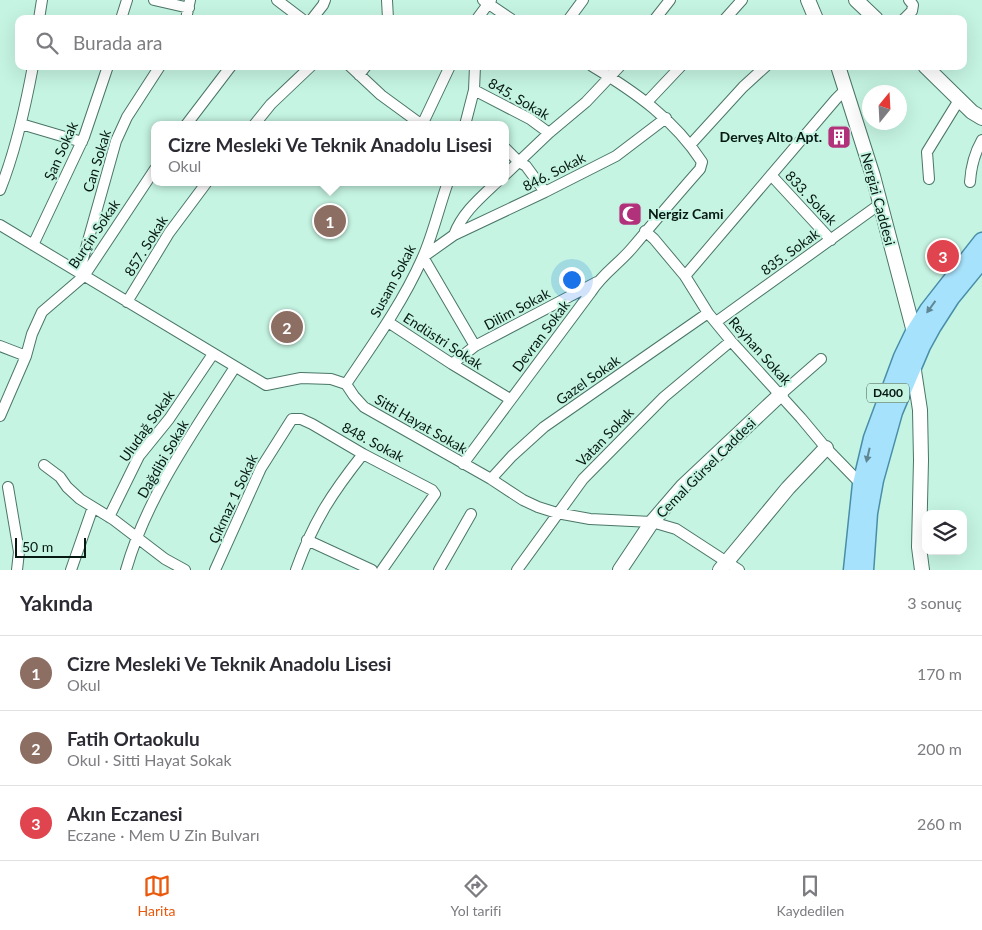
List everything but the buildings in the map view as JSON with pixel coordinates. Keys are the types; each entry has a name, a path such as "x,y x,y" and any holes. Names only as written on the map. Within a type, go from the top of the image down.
{"main road":[{"name":"D400","path":"852,570 861,484 872,438 882,409 914,332 964,261 982,241"},
{"name":"D400","path":"865,570 869,513 877,472 894,412 914,369 922,346 933,326 951,298 982,260"}],"street":[{"path":"40,15 42,0"},
{"path":"122,15 127,0"},
{"path":"154,0 189,4"},
{"path":"277,0 297,15"},
{"path":"315,15 323,6 325,0"},
{"path":"388,0 388,15"},
{"path":"572,15 583,0"},
{"path":"658,15 670,0"},
{"path":"729,15 742,0"},
{"path":"808,0 814,15"},
{"path":"856,0 872,15"},
{"path":"480,15 488,1 506,15"},
{"path":"908,15 912,11 914,2"},
{"path":"0,190 11,164 32,70"},
{"name":"Şan Sokak","path":"33,245 82,142 107,70"},
{"name":"Can Sokak","path":"81,274 116,141 127,117 157,70"},
{"path":"189,121 228,70"},
{"path":"257,121 270,104 307,70"},
{"path":"354,70 381,95 417,121"},
{"path":"359,75 363,70"},
{"path":"424,121 448,70"},
{"path":"465,121 474,90 476,70"},
{"path":"598,70 647,102 666,118 691,144 743,87 762,70"},
{"path":"509,171 549,133 586,102 617,70"},
{"path":"647,102 677,70"},
{"name":"Nergizi Caddesi","path":"839,70 880,204 914,332 914,369 920,410 919,547 922,570"},
{"path":"929,70 972,112 982,118"},
{"path":"684,276 846,89"},
{"name":"845. Sokak","path":"474,90 530,119 549,133"},
{"path":"929,180 927,152 959,100"},
{"name":"846. Sokak","path":"423,257 454,235 616,156 666,118"},
{"path":"21,124 82,142"},
{"path":"970,182 971,167 975,153 982,140"},
{"name":"Devran Sokak","path":"463,464 597,282 632,248 700,168 702,162 691,144"},
{"path":"509,152 526,166 545,192"},
{"name":"Burçin Sokak","path":"0,416 26,356 32,334 42,312 81,274 151,175"},
{"name":"833. Sokak","path":"771,175 831,240"},
{"name":"857. Sokak","path":"127,302 169,233 204,186"},
{"name":"Susam Sokak","path":"346,384 388,322 409,286 423,257 447,186"},
{"path":"454,235 458,224 467,211 493,186"},
{"name":"835. Sokak","path":"716,322 880,204"},
{"path":"0,225 266,385 301,378 331,379 346,384"},
{"name":"Reyhan Sokak","path":"645,231 684,276 708,313 731,341 781,394 826,448 861,484"},
{"path":"423,257 475,346"},
{"name":"Dilim Sokak","path":"452,364 475,346 597,282"},
{"name":"Gazel Sokak","path":"491,479 512,456 544,427 708,313"},
{"name":"Endüstri Sokak","path":"388,322 510,399"},
{"name":"Vatan Sokak","path":"517,570 557,513 583,480 617,443 664,397 731,341"},
{"path":"0,346 26,356"},
{"name":"Uludağ Sokak","path":"110,517 140,456 169,419 213,354"},
{"path":"781,394 820,359"},
{"name":"Dağdibi Sokak","path":"126,570 136,537 161,485 235,367"},
{"name":"Sitti Hayat Sokak","path":"346,384 364,407 491,479 523,500 557,513 590,519 652,522 676,529 723,566 739,570"},
{"name":"Cemal Gürsel Caddesi","path":"620,570 652,522 684,486 781,394"},
{"name":"848. Sokak","path":"296,418 312,424 363,454 408,476 432,490 435,494 382,570"},
{"name":"Çıkmaz 1 Sokak","path":"215,570 261,468 292,419 296,418"},
{"path":"723,566 788,488 826,448"},
{"path":"296,570 307,540 322,510 363,454"},
{"path":"44,465 60,477 67,487 80,499 110,517 165,559 185,570"},
{"path":"8,487 19,552 17,570"},
{"path":"71,570 93,507"},
{"path":"439,570 471,514"},
{"path":"307,540 372,570"}],"place":[{"name":"Derveş Alto Apt.","path":"839,137"},
{"name":"Nergiz Cami","path":"630,214"},
{"name":"Cizre Mesleki Ve Teknik Anadolu Lisesi","path":"330,221"},
{"name":"Akın Eczanesi","path":"943,256"},
{"name":"Fatih Ortaokulu","path":"287,327"}]}
